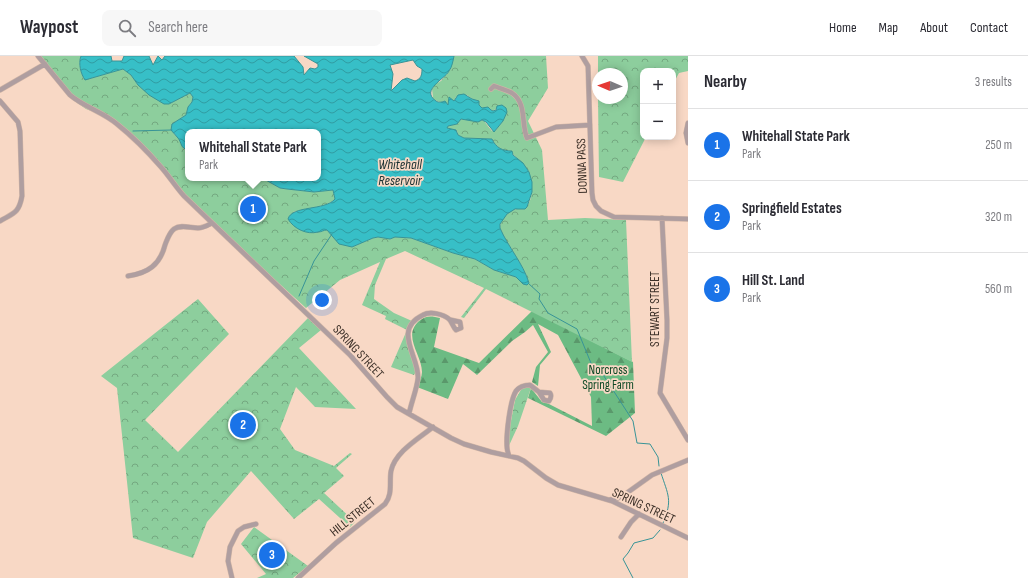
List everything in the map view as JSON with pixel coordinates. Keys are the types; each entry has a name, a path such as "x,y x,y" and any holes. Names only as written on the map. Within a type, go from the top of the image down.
{"street":[{"name":"SPRING STREET","path":"38,56 75,100 112,120 132,137 162,168 184,196 350,355 391,402 409,414 464,444 524,461 546,478 558,485 609,500 688,538"},
{"name":"DONNA PASS","path":"582,56 588,66 592,193 596,206 601,211 614,217 688,219"},
{"path":"0,90 45,64"},
{"path":"491,89 494,86 511,93 518,100 523,111 524,132 527,138 556,127 590,125"},
{"path":"0,101 18,122 20,131 22,196 20,206 16,212 0,221"},
{"path":"688,123 686,133 688,143"},
{"name":"STEWART STREET","path":"662,218 667,338 660,393 688,440"},
{"path":"128,276 143,273 155,266 163,255 169,235 173,229 180,227 200,228 212,223"},
{"path":"409,414 418,380 416,366 408,340 408,332 412,323 425,314 439,315 451,320"},
{"path":"509,456 507,447 510,413 516,391 527,385 533,386 539,392"},
{"name":"HILL STREET","path":"298,578 336,543 385,504 391,492 391,471 398,458 412,443 433,427"},
{"path":"609,500 624,495 652,475 688,460"},
{"path":"620,537 639,514"},
{"path":"232,578 228,561 230,547 238,531 244,527 256,524"}],"green space":[{"path":"37,56 81,56 80,69 85,80 123,69 131,75 138,85 169,104 190,93 193,97 186,115 172,124 174,134 179,138 185,150 185,181 268,181 280,188 314,192 333,190 335,199 331,202 315,208 293,212 324,230 327,230 335,239 352,247 378,237 390,239 395,237 411,238 475,259 494,270 516,277 523,284 529,283 500,228 501,222 506,214 516,209 525,208 529,203 532,186 528,170 511,151 500,148 492,139 464,138 458,135 457,131 447,128 448,126 457,124 459,120 463,119 484,121 492,131 495,131 503,121 497,108 493,111 482,108 478,101 467,95 456,97 454,101 449,100 448,105 443,101 442,103 433,98 432,89 435,84 441,81 450,70 454,56 546,56 548,88 528,121 542,150 548,220 585,218 626,220 632,362 486,289 464,318 461,317 484,288 405,251 386,259 375,285 374,299 394,313 412,321 408,327 416,371 414,375 391,367 407,330 385,319 386,316 362,305 380,262 340,280 306,308 196,208 131,136 102,115 86,109 73,100"},
{"path":"598,56 688,56 688,71 679,73 676,78 676,68 640,68 640,140 644,140 623,182 599,177 598,104 628,104 628,68 598,68"},
{"path":"198,299 229,334 145,420 178,452 308,318 321,330 299,348 356,409 315,407 296,387 280,429 295,450 334,466 350,453 352,454 336,468 344,476 324,493 355,522 350,527 319,499 294,519 251,471 207,522 193,558 133,538 117,388 101,376"},
{"name":"Norcross Spring Farm","path":"532,311 633,362 635,413 606,436 528,398 531,388 542,402 547,403 592,426 591,397 558,335 538,324 551,352 540,365 538,386 532,382 536,367 548,352 533,325 512,341 477,375 463,364 448,399 417,387 422,372 412,339 412,333 414,327 422,319 429,316 440,318 434,347 479,363"},
{"path":"522,388 531,388 518,426 507,450 506,446 515,400"},
{"path":"254,527 308,566 293,578 257,578 266,574 241,544"}],"water":[{"name":"Whitehall Reservoir","path":"81,56 111,56 112,61 122,61 124,56 149,56 153,65 158,56 162,60 165,56 294,56 303,67 304,75 310,68 315,69 318,67 318,64 304,56 454,56 452,66 447,74 432,89 432,97 438,102 445,101 448,105 449,97 454,101 458,95 464,94 479,101 479,105 482,108 488,107 493,111 496,110 497,106 502,105 506,108 507,112 503,121 494,132 486,122 482,120 478,122 461,119 457,124 448,126 447,128 456,130 458,135 464,138 492,139 500,148 512,151 513,155 523,163 529,172 532,182 532,192 527,207 525,209 515,209 507,214 500,224 500,228 523,269 529,283 527,285 523,284 516,277 494,270 475,259 411,238 395,237 390,239 378,237 352,247 339,244 327,230 314,233 305,232 294,226 288,219 296,212 330,203 335,199 333,190 314,192 280,188 268,181 321,181 321,129 185,129 185,149 182,147 178,138 171,130 172,124 186,115 193,97 190,93 169,104 164,104 149,95 138,85 131,75 123,69 85,80 80,69","holes":["413,60 417,66 422,69 419,79 415,81 407,78 402,80 391,91 393,74 390,65"]}],"waterway":[{"path":"133,131 172,130"},
{"path":"299,296 314,261 332,234"},
{"path":"528,283 540,294 539,299 548,313 577,329 593,368 600,370 633,421 637,443 650,444 658,457 659,466"},
{"path":"661,473 669,503 663,523"},
{"path":"633,578 623,559 634,543 653,538 660,530"}],"place":[{"name":"Whitehall State Park","path":"253,209"},
{"name":"Springfield Estates","path":"243,425"},
{"name":"Hill St. Land","path":"272,555"}]}
